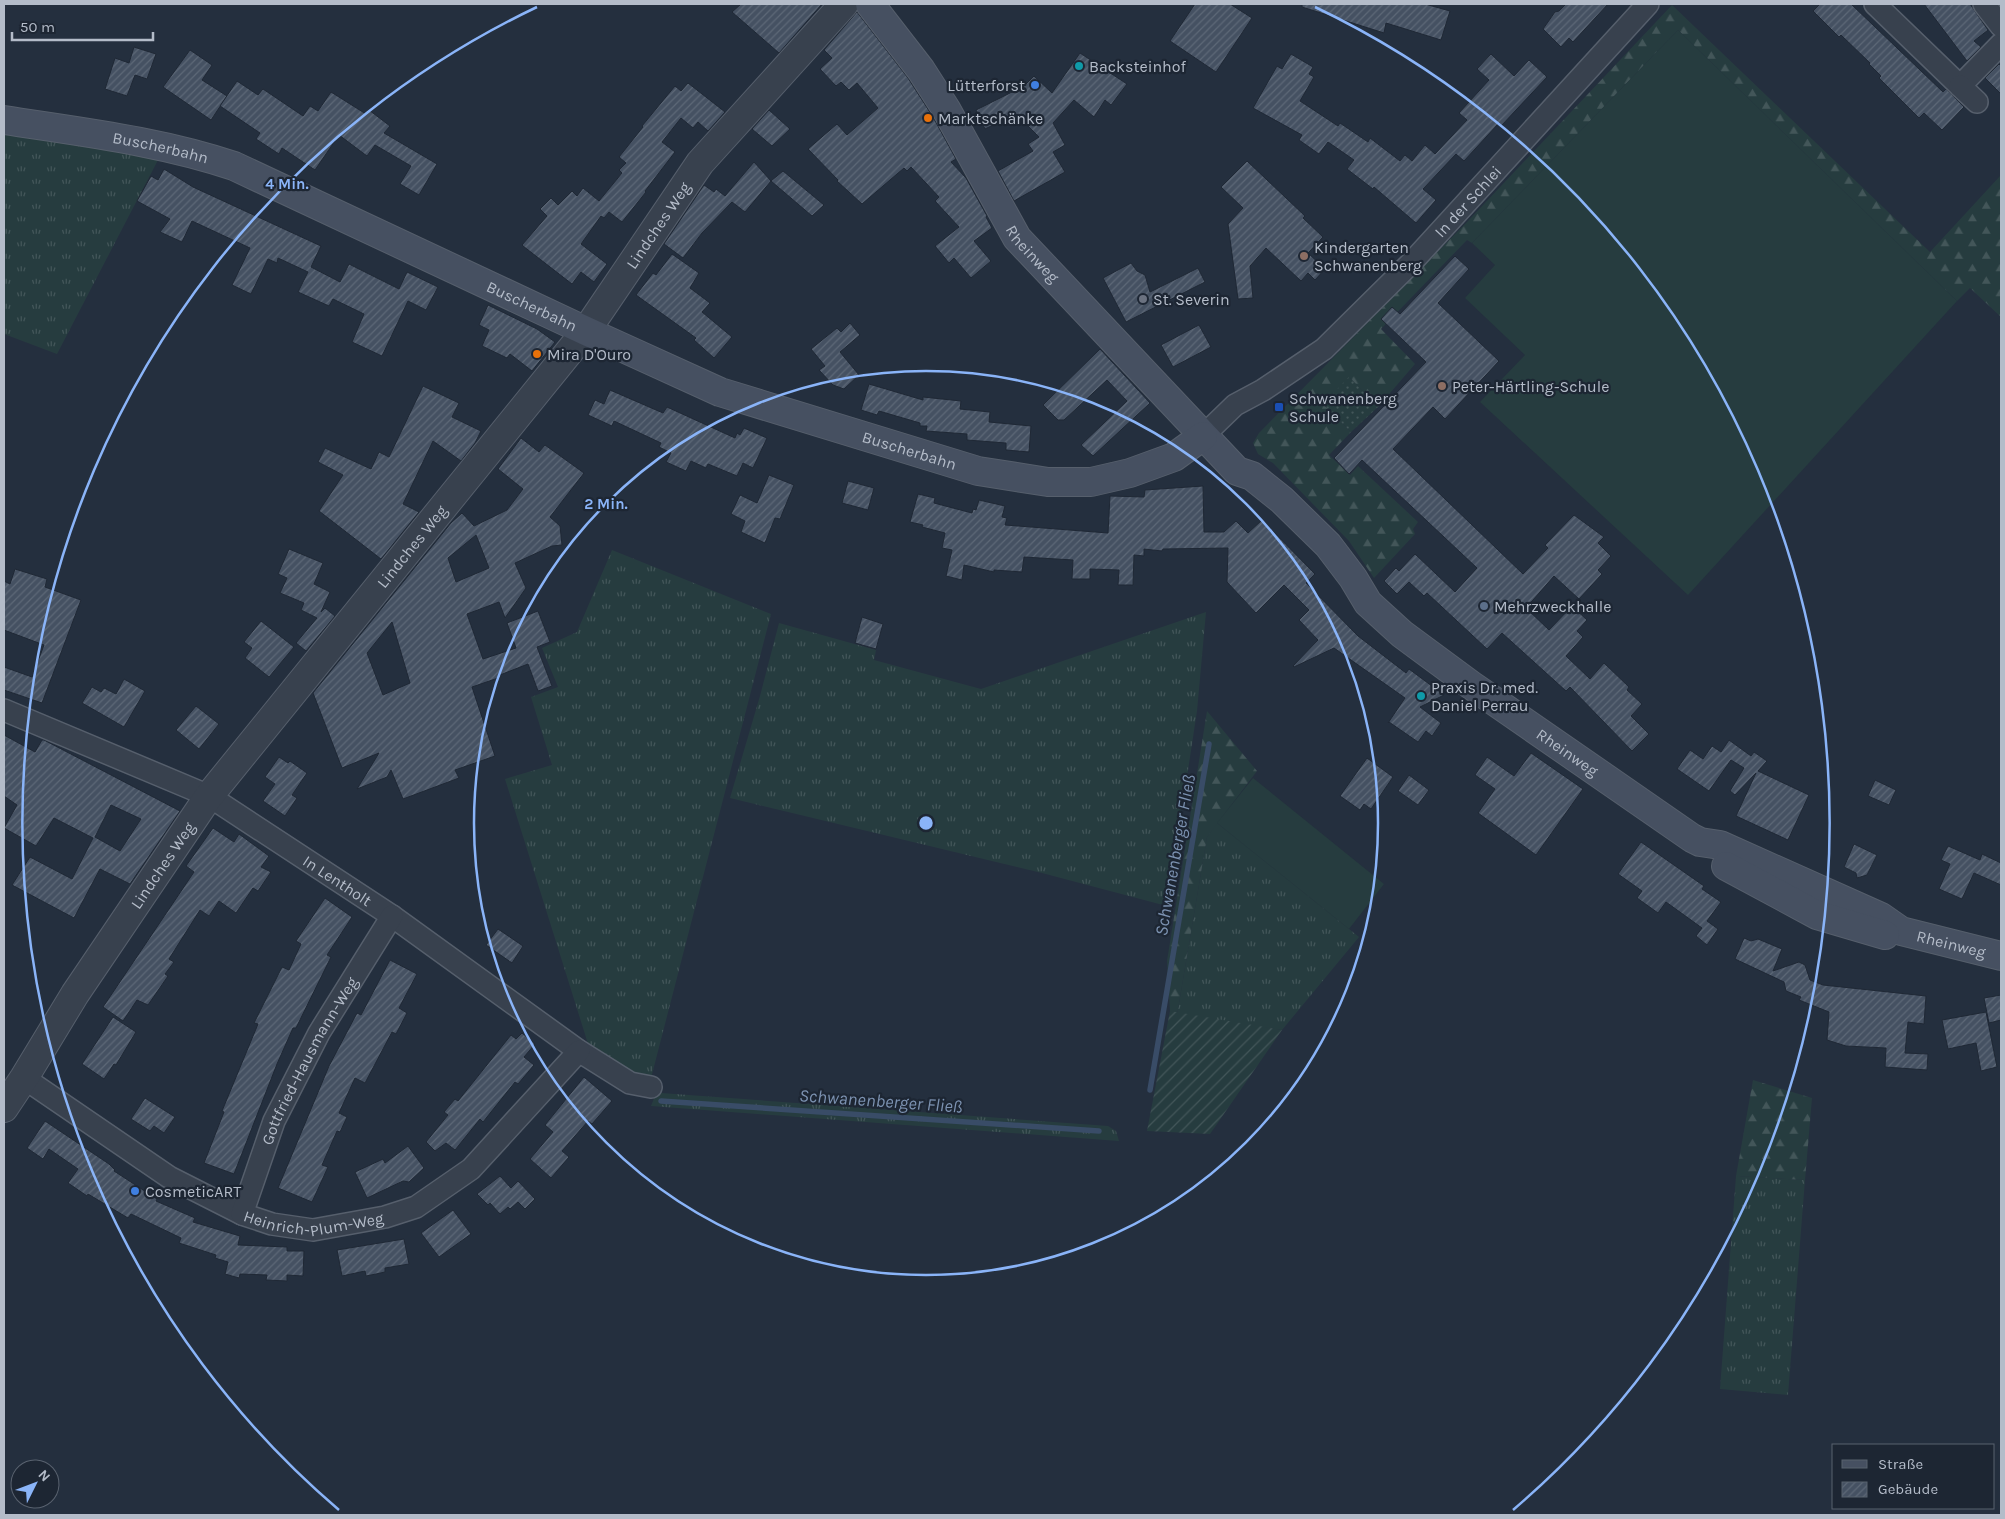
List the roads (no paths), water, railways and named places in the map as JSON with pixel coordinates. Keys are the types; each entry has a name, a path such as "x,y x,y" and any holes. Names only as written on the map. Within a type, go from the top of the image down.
{"main road":[{"name":"Rheinweg","path":"870,4 921,70 946,109 1017,238 1237,471 1240,483 1352,596 1368,603 1402,634 1471,685 1700,842 1708,856 1817,914 1888,936 1901,931 2001,956"},
{"name":"Buscherbahn","path":"4,120 159,145 234,166 720,392 978,471 1048,482 1091,482 1130,473 1174,457 1203,436"}],"street":[{"name":"Lindches Weg","path":"4,1108 75,994 209,796 586,331 700,163 844,4"},
{"name":"In der Schlei","path":"1203,436 1236,405 1263,390 1324,349 1413,261 1648,4"},
{"path":"1875,4 1977,102"},
{"path":"1984,4 2001,26"},
{"path":"1960,86 2001,44"},
{"name":"In Lentholt","path":"4,710 209,796 392,916 579,1051 630,1082 651,1087"},
{"name":"Gottfried-Hausmann-Weg","path":"242,1214 279,1112 319,1033 392,916"},
{"name":"Heinrich-Plum-Weg","path":"24,1078 169,1177 242,1214 272,1224 312,1230 385,1217 416,1207 471,1169 579,1051"}],"waterway":[{"name":"Schwanenberger Fließ","path":"1150,1090 1209,744"},
{"name":"Schwanenberger Fließ","path":"661,1101 1099,1131"}],"place":[{"name":"Backsteinhof","path":"1079,66"},
{"name":"Lütterforst","path":"1035,85"},
{"name":"Marktschänke","path":"928,118"},
{"name":"Kindergarten Schwanenberg","path":"1304,256"},
{"name":"St. Severin","path":"1143,299"},
{"name":"Mira D'Ouro","path":"537,354"},
{"name":"Peter-Härtling-Schule","path":"1442,386"},
{"name":"Schwanenberg Schule","path":"1279,407"},
{"name":"Mehrzweckhalle","path":"1484,606"},
{"name":"Praxis Dr. med. Daniel Perrau","path":"1421,696"},
{"name":"CosmeticART","path":"135,1191"}]}
